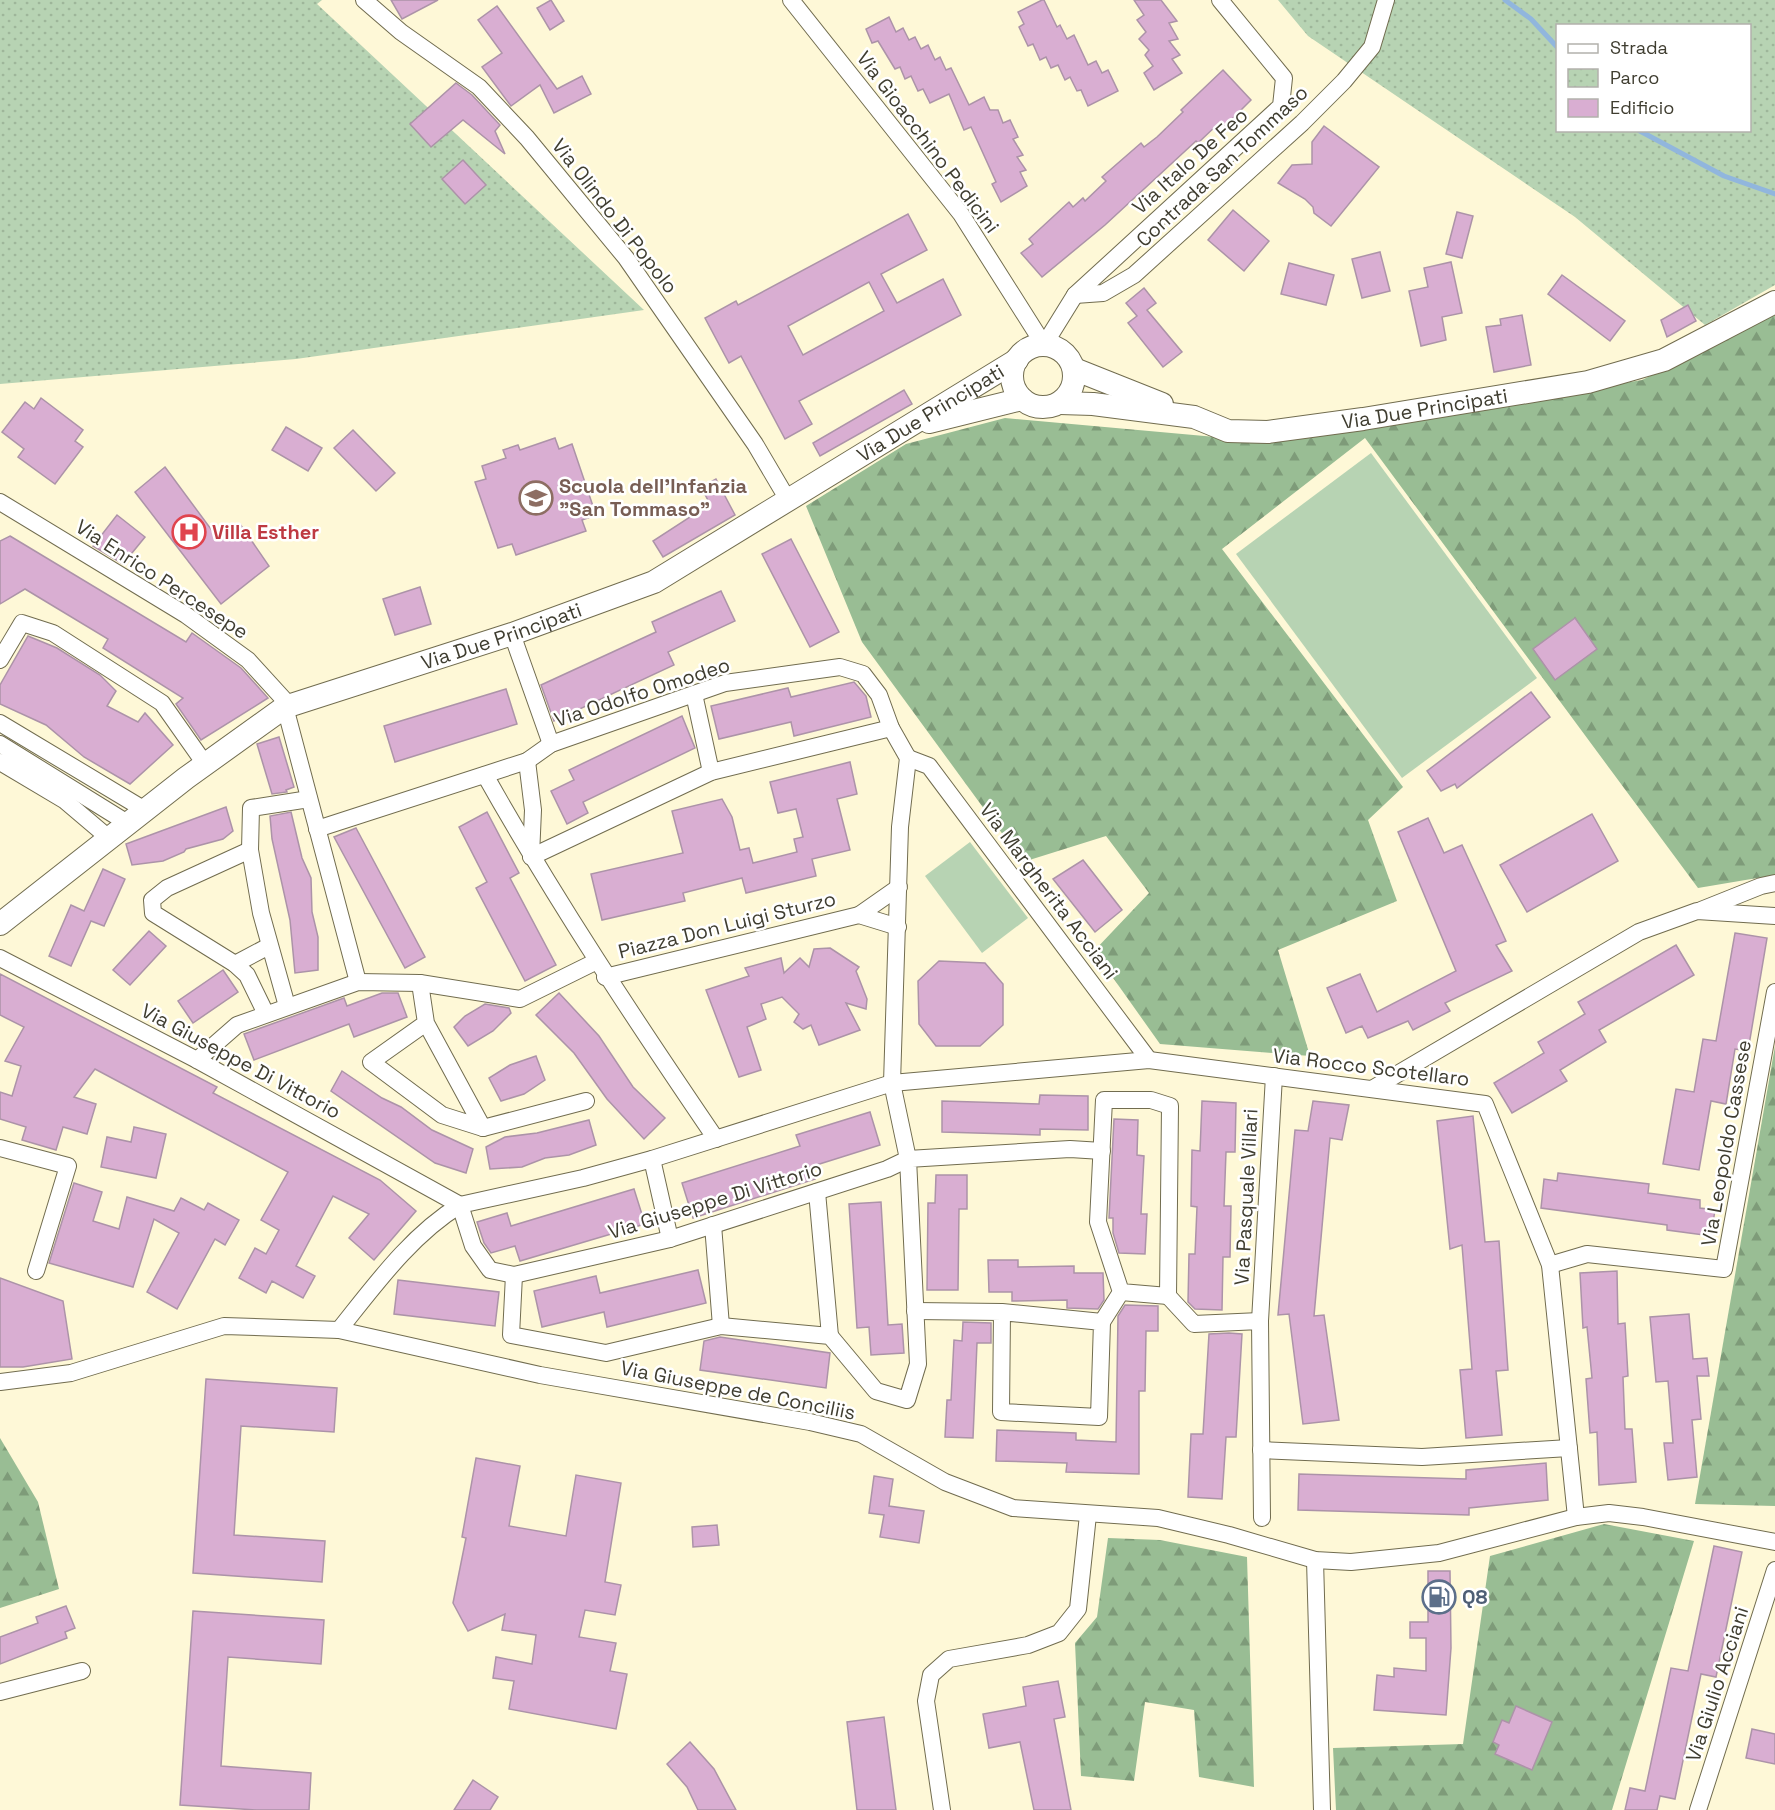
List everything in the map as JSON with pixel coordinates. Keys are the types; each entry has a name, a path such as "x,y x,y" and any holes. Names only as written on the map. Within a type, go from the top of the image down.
{"street":[{"name":"Via Olindo Di Popolo","path":"364,0 401,32 479,87 527,138 626,258 755,444 788,500"},
{"name":"Via Gioacchino Pedicini","path":"791,0 961,214 1044,345"},
{"name":"Via Italo De Feo","path":"1044,345 1075,295 1281,106 1284,78 1220,0"},
{"name":"Contrada San Tommaso","path":"1075,295 1103,293 1134,275 1302,123 1344,81 1372,47 1386,0"},
{"name":"Via Due Principati","path":"1060,403 1094,404 1194,417 1228,431 1268,432 1588,382 1664,360 1770,305"},
{"path":"1022,399 1012,380 1017,360 1033,347 1044,345 1061,350 1074,369 1194,417"},
{"name":"Via Due Principati","path":"0,924 205,764 287,706 512,634 654,582 1017,360"},
{"path":"907,427 1022,399 1040,407 1060,403 1072,390 1074,369"},
{"name":"Via Enrico Percesepe","path":"0,502 186,615 248,660 287,706"},
{"path":"0,660 22,623 53,633 162,703 205,764"},
{"name":"Via Odolfo Omodeo","path":"512,634 551,744"},
{"name":"Via Odolfo Omodeo","path":"317,829 485,776 527,761 551,744 725,684 840,667 863,674 879,695 891,728"},
{"path":"694,694 711,772"},
{"path":"287,706 309,799 358,982"},
{"path":"0,723 137,817"},
{"path":"531,857 711,772 891,728 908,758 900,826 892,1083 908,1159 918,1364 907,1400 876,1391 830,1336 817,1192"},
{"path":"0,744 137,817"},
{"name":"Via Margherita Acciani","path":"908,758 929,766 1149,1060"},
{"path":"527,761 533,810 531,857"},
{"path":"0,762 64,800 110,839"},
{"path":"485,776 531,857 605,977 716,1139"},
{"path":"287,1006 268,945 250,850 251,808 309,799"},
{"path":"250,850 167,888 152,900 153,913 235,964 247,975 266,1014"},
{"path":"1372,1089 1639,932 1761,886 1775,883"},
{"name":"Piazza Don Luigi Sturzo","path":"605,977 859,915 899,887"},
{"path":"1697,911 1775,916"},
{"name":"Piazza Don Luigi Sturzo","path":"859,915 898,927"},
{"path":"235,964 268,945"},
{"name":"Via Giuseppe Di Vittorio","path":"0,958 196,1060 460,1205"},
{"path":"196,1060 237,1025 358,982 420,983 520,999 597,961"},
{"path":"420,983 426,1023 483,1128"},
{"name":"Via Leopoldo Cassese","path":"1550,1265 1587,1254 1724,1269 1775,992"},
{"path":"426,1023 371,1062 442,1115 483,1128 586,1101"},
{"path":"339,1330 409,1246 444,1215 460,1205 652,1160 892,1083 1149,1060"},
{"name":"Via Rocco Scotellaro","path":"1149,1060 1485,1104 1550,1265 1576,1517"},
{"name":"Via Pasquale Villari","path":"1262,1518 1260,1321 1274,1076"},
{"path":"1121,1292 1098,1222 1104,1100 1151,1100 1170,1106 1168,1296"},
{"path":"0,1148 68,1167 36,1271"},
{"name":"Via Giuseppe Di Vittorio","path":"514,1275 669,1239 886,1169 908,1159 1070,1149 1102,1151"},
{"path":"652,1160 669,1239"},
{"path":"460,1205 472,1246 490,1270 514,1275 511,1335 606,1353 721,1326 830,1336"},
{"path":"713,1225 721,1326"},
{"path":"1121,1292 1168,1296 1194,1324 1260,1321"},
{"path":"1002,1312 1001,1412 1099,1417 1102,1322 1121,1292"},
{"path":"915,1311 1002,1312 1102,1322"},
{"name":"Via Giuseppe de Conciliis","path":"0,1382 70,1373 224,1326 339,1330 540,1375 810,1422 861,1434 945,1482 1013,1508 1088,1515 1158,1518 1229,1535 1315,1560 1351,1562 1438,1553 1576,1517 1609,1513 1644,1517 1775,1542"},
{"path":"1261,1450 1422,1457 1569,1449"},
{"path":"942,1810 926,1701 931,1675 949,1659 1028,1645 1059,1633 1078,1609 1088,1515"},
{"path":"1315,1560 1322,1810"},
{"name":"Via Giulio Acciani","path":"1698,1810 1775,1570"},
{"path":"0,1692 82,1671"}],"green space":[{"path":"0,0 322,0 317,4 644,310 296,359 0,384"},
{"path":"1278,0 1775,0 1775,285 1705,325 1575,217 1308,36"},
{"path":"1775,314 1775,875 1698,888 1365,438 1222,549 1403,787 1368,820 1397,901 1278,950 1310,1056 1160,1044 1094,951 1149,893 1106,836 1023,862 862,642 806,506 906,444 1005,418 1271,442 1642,380"},
{"path":"1371,453 1537,678 1402,778 1236,554"},
{"path":"970,842 1028,918 982,953 925,876"},
{"path":"1775,1046 1775,1506 1695,1504"},
{"path":"0,1438 38,1502 59,1589 0,1608"},
{"path":"1604,1524 1694,1541 1612,1810 1336,1810 1333,1748 1463,1744 1490,1556"},
{"path":"1108,1538 1160,1540 1247,1557 1254,1787 1199,1777 1194,1710 1145,1702 1134,1781 1081,1776 1075,1643 1097,1617"}],"building":[{"path":"391,0 438,0 402,19"},
{"path":"551,0 564,21 550,30 537,8"},
{"path":"1042,0 1057,27 1060,25 1067,39 1074,35 1088,65 1096,61 1102,73 1108,70 1118,91 1088,106 1081,90 1077,91 1070,77 1065,80 1058,65 1051,68 1046,57 1040,60 1033,44 1028,46 1019,27 1024,24 1018,12"},
{"path":"1134,0 1161,0 1177,21 1169,23 1178,39 1169,41 1180,55 1172,59 1182,73 1154,90 1144,73 1153,66 1145,55 1149,50 1139,39 1146,32 1137,20 1144,15"},
{"path":"497,6 557,89 582,76 591,94 554,113 540,85 511,106 482,67 502,53 478,20"},
{"path":"889,17 896,32 903,28 909,40 915,37 921,49 928,45 935,60 940,57 946,70 951,68 969,105 984,97 990,110 998,110 1003,123 1010,120 1018,137 1013,139 1023,155 1017,157 1026,170 1020,172 1027,186 1001,202 992,184 996,182 971,127 964,130 949,94 930,103 923,89 918,91 911,76 905,79 900,67 895,69 878,41 872,43 866,29"},
{"path":"1223,70 1251,100 1223,128 1219,123 1198,143 1196,141 1105,225 1042,277 1021,253 1033,244 1029,239 1069,202 1073,207 1083,198 1085,201 1106,181 1102,177 1141,143 1144,147 1157,137 1183,112 1181,110"},
{"path":"456,83 472,95 500,125 495,131 505,154 463,120 431,147 410,124"},
{"path":"1324,126 1379,167 1331,226 1314,213 1313,207 1305,199 1278,183 1292,165 1312,164 1312,142"},
{"path":"463,160 486,185 465,204 442,179"},
{"path":"1233,210 1269,241 1244,271 1208,240"},
{"path":"1457,212 1473,216 1462,258 1446,254"},
{"path":"908,214 927,250 881,274 897,303 943,279 961,315 799,401 812,424 785,439 741,356 729,363 705,318 736,301 738,305","holes":["869,282 884,311 803,355 788,326"]},
{"path":"1380,252 1390,291 1362,298 1352,259"},
{"path":"1451,262 1462,313 1442,317 1446,340 1421,346 1409,291 1428,287 1424,268"},
{"path":"1289,263 1334,275 1326,305 1281,294"},
{"path":"1562,275 1625,321 1610,341 1548,294"},
{"path":"1144,288 1156,303 1147,310 1182,352 1163,367 1128,323 1137,316 1126,303"},
{"path":"1688,305 1696,321 1667,337 1661,320"},
{"path":"1522,315 1531,365 1494,372 1486,327 1501,325 1500,319"},
{"path":"904,390 912,404 820,456 813,443"},
{"path":"41,398 83,430 75,441 83,447 55,484 18,457 24,449 2,432 25,402 34,409"},
{"path":"286,427 322,448 308,471 272,450"},
{"path":"353,430 395,473 376,491 334,448"},
{"name":"Scuola dell'Infanzia \"San Tommaso\"","path":"555,438 559,449 572,444 596,515 582,520 586,531 516,555 512,544 498,548 475,482 486,479 482,466 506,458 503,450 518,445 520,450"},
{"name":"Villa Esther","path":"165,467 219,540 240,524 269,566 221,604 135,492"},
{"path":"716,479 735,515 663,557 653,541 710,504 701,487"},
{"path":"117,515 145,537 123,564 93,546"},
{"path":"10,536 186,642 192,633 241,668 268,698 201,740 176,704 183,698 103,648 108,639 25,589 0,604 0,541"},
{"path":"791,539 839,632 810,647 762,554"},
{"path":"420,587 431,624 395,635 383,599"},
{"path":"721,591 735,621 668,652 674,665 554,721 541,685 656,632 652,622"},
{"path":"1575,618 1597,649 1555,680 1533,649"},
{"path":"28,636 57,648 100,675 116,691 107,706 138,722 145,713 173,745 130,784 84,757 46,725 0,704 0,685"},
{"path":"854,682 866,696 871,717 794,736 791,722 719,739 711,706 788,688 791,697"},
{"path":"506,689 517,724 395,762 384,726"},
{"path":"1531,692 1550,717 1457,788 1455,784 1441,791 1427,771"},
{"path":"682,716 695,748 583,802 588,813 567,824 551,791 574,780 569,770"},
{"path":"279,737 294,787 286,790 287,792 272,794 257,744"},
{"path":"850,762 857,794 837,799 850,850 812,859 816,876 746,893 742,878 683,893 685,901 602,920 591,874 683,853 672,811 722,799 732,817 740,850 749,848 753,863 797,852 794,839 803,837 796,809 778,813 770,782"},
{"path":"226,807 233,831 223,839 186,849 163,861 132,865 126,844"},
{"path":"291,812 302,858 311,878 312,912 318,937 318,970 295,973 290,920 272,839 270,816"},
{"path":"487,812 519,873 510,878 556,965 525,981 476,888 487,882 459,827"},
{"path":"1592,814 1618,861 1527,912 1500,865"},
{"path":"1428,818 1444,853 1462,845 1506,941 1496,945 1512,971 1445,1003 1450,1011 1413,1030 1408,1021 1368,1038 1362,1026 1346,1033 1327,988 1360,974 1377,1012 1456,971 1398,832"},
{"path":"356,828 425,957 405,968 334,837"},
{"path":"1083,860 1122,910 1095,932 1053,879"},
{"path":"103,869 125,879 104,926 91,921 71,966 49,956 71,905 84,911"},
{"path":"149,931 166,946 130,985 113,970"},
{"path":"1735,933 1767,938 1748,1051 1735,1049 1726,1104 1711,1101 1699,1170 1663,1164 1676,1089 1694,1092 1703,1039 1716,1041"},
{"path":"1676,945 1694,975 1599,1030 1606,1042 1560,1070 1567,1081 1512,1113 1494,1083 1544,1053 1538,1042 1585,1014 1578,1002"},
{"path":"830,948 859,967 856,971 867,999 866,1009 846,1003 860,1030 819,1045 811,1025 803,1029 794,1022 799,1014 782,997 761,1004 766,1019 747,1027 761,1070 739,1077 706,990 749,976 745,968 781,958 784,973 800,958 809,967 814,949"},
{"path":"939,961 985,963 1003,984 1003,1025 980,1046 936,1046 919,1024 918,981"},
{"path":"223,970 238,992 193,1023 178,1001"},
{"path":"0,974 217,1087 213,1093 380,1180 416,1211 374,1260 349,1238 369,1214 333,1196 296,1266 315,1276 303,1298 272,1281 266,1293 239,1278 255,1248 266,1254 279,1230 261,1220 288,1172 95,1069 74,1097 96,1104 87,1134 63,1127 56,1150 22,1140 26,1127 0,1119 0,1092 12,1096 21,1066 5,1061 24,1027 0,1015"},
{"path":"382,993 398,993 407,1017 354,1037 349,1024 254,1060 244,1034 344,998 347,1006"},
{"path":"559,993 599,1036 633,1087 665,1118 644,1139 607,1099 574,1053 536,1015"},
{"path":"485,1004 509,1008 511,1013 493,1031 468,1046 454,1027 465,1016"},
{"path":"536,1056 545,1080 524,1094 501,1101 489,1078 510,1065"},
{"path":"342,1071 382,1098 401,1107 432,1130 473,1149 466,1173 435,1163 331,1091"},
{"path":"1040,1095 1088,1096 1088,1130 1040,1129 1040,1135 942,1132 942,1101 1039,1104"},
{"path":"1202,1101 1236,1103 1235,1152 1226,1152 1224,1206 1231,1206 1230,1257 1223,1257 1222,1310 1195,1309 1188,1302 1189,1254 1195,1254 1197,1207 1191,1206 1192,1150 1200,1151"},
{"path":"1313,1101 1349,1105 1342,1140 1330,1138 1314,1316 1324,1315 1339,1420 1303,1424 1289,1314 1278,1315 1295,1130 1308,1131"},
{"path":"870,1112 880,1145 810,1167 815,1179 693,1218 682,1183 800,1146 796,1135"},
{"path":"1473,1116 1485,1242 1499,1241 1508,1370 1496,1371 1502,1435 1466,1438 1460,1370 1472,1369 1462,1245 1450,1249 1437,1121"},
{"path":"1114,1119 1138,1120 1137,1155 1144,1156 1141,1214 1147,1214 1145,1254 1119,1253 1113,1233 1113,1218 1109,1218"},
{"path":"589,1120 596,1145 569,1155 545,1158 522,1167 490,1169 486,1147 505,1137 537,1133"},
{"path":"134,1127 166,1134 156,1178 101,1167 107,1137 131,1142"},
{"path":"1558,1173 1649,1184 1648,1193 1700,1200 1700,1208 1715,1210 1711,1236 1667,1230 1667,1225 1541,1208 1544,1179 1557,1181"},
{"path":"936,1175 967,1175 967,1209 959,1209 958,1290 927,1290 928,1203 935,1203"},
{"path":"74,1183 102,1192 93,1221 119,1229 127,1197 174,1211 181,1198 204,1210 208,1203 239,1220 225,1245 215,1239 177,1309 147,1292 179,1233 154,1219 133,1287 49,1263"},
{"path":"634,1189 645,1224 520,1261 515,1246 491,1253 484,1243 477,1222 507,1213 511,1226"},
{"path":"881,1202 888,1325 902,1324 904,1353 871,1355 869,1327 857,1328 849,1204"},
{"path":"988,1260 1018,1260 1018,1267 1074,1266 1074,1273 1103,1273 1104,1300 1098,1309 1067,1308 1067,1300 1012,1301 1012,1292 989,1292"},
{"path":"698,1270 706,1303 607,1327 604,1312 542,1327 534,1291 596,1276 600,1293"},
{"path":"1617,1271 1618,1324 1625,1323 1628,1376 1623,1377 1625,1429 1632,1429 1636,1482 1599,1485 1597,1432 1590,1433 1586,1379 1592,1378 1587,1327 1583,1328 1580,1273"},
{"path":"0,1278 63,1301 72,1359 23,1367 0,1367"},
{"path":"398,1280 499,1292 495,1326 394,1314"},
{"path":"1125,1305 1158,1306 1158,1331 1146,1331 1145,1391 1139,1391 1139,1474 1066,1472 1067,1463 996,1461 997,1430 1076,1433 1076,1440 1116,1442 1118,1316"},
{"path":"1689,1314 1693,1359 1707,1358 1709,1376 1697,1376 1701,1419 1692,1420 1697,1477 1668,1480 1664,1443 1673,1443 1668,1381 1656,1382 1650,1317"},
{"path":"963,1322 991,1323 991,1343 977,1343 973,1438 945,1437 947,1400 951,1400 954,1340 962,1341"},
{"path":"1209,1334 1242,1334 1236,1437 1226,1437 1222,1499 1188,1497 1191,1434 1203,1434"},
{"path":"720,1337 830,1353 826,1388 700,1370 704,1341"},
{"path":"206,1379 337,1388 334,1432 241,1426 234,1535 325,1541 322,1582 193,1573"},
{"path":"476,1458 520,1466 509,1526 566,1536 576,1475 621,1483 605,1582 621,1585 615,1615 585,1610 579,1637 616,1643 610,1671 627,1674 616,1729 509,1709 514,1681 493,1678 496,1657 532,1664 536,1635 502,1630 505,1614 468,1631 453,1603 466,1538 462,1537"},
{"path":"1546,1463 1548,1500 1469,1508 1469,1515 1298,1510 1299,1474 1466,1479 1466,1470"},
{"path":"874,1476 893,1479 889,1506 924,1511 919,1543 880,1537 884,1515 869,1513"},
{"path":"717,1525 719,1545 693,1547 692,1527"},
{"path":"1714,1546 1742,1552 1716,1677 1701,1674 1675,1799 1660,1796 1657,1810 1625,1810 1630,1788 1645,1791 1671,1668 1688,1671"},
{"path":"1428,1571 1450,1571 1451,1648 1446,1715 1374,1710 1377,1675 1394,1677 1394,1668 1426,1671 1426,1638 1410,1638 1410,1622 1428,1622"},
{"path":"66,1606 75,1628 65,1632 67,1638 0,1664 0,1637 38,1623 36,1617"},
{"path":"193,1611 324,1620 321,1664 228,1657 221,1766 311,1773 309,1810 256,1810 180,1805"},
{"path":"1058,1681 1065,1717 1054,1719 1071,1810 1034,1810 1020,1742 989,1748 983,1714 1026,1706 1023,1687"},
{"path":"1516,1706 1552,1722 1532,1770 1495,1754 1499,1745 1493,1742 1502,1720 1509,1723"},
{"path":"884,1717 896,1810 857,1810 847,1722"},
{"path":"1752,1729 1775,1734 1775,1764 1746,1758"},
{"path":"690,1742 714,1769 736,1810 698,1810 687,1787 667,1764"},
{"path":"473,1780 498,1797 490,1810 454,1810"}],"waterway":[{"path":"1505,0 1531,19 1556,46"},
{"path":"1642,132 1724,176 1775,194"}],"place":[{"name":"Scuola dell'Infanzia \"San Tommaso\"","path":"536,498"},
{"name":"Villa Esther","path":"189,532"},
{"name":"Q8","path":"1439,1597"}]}
